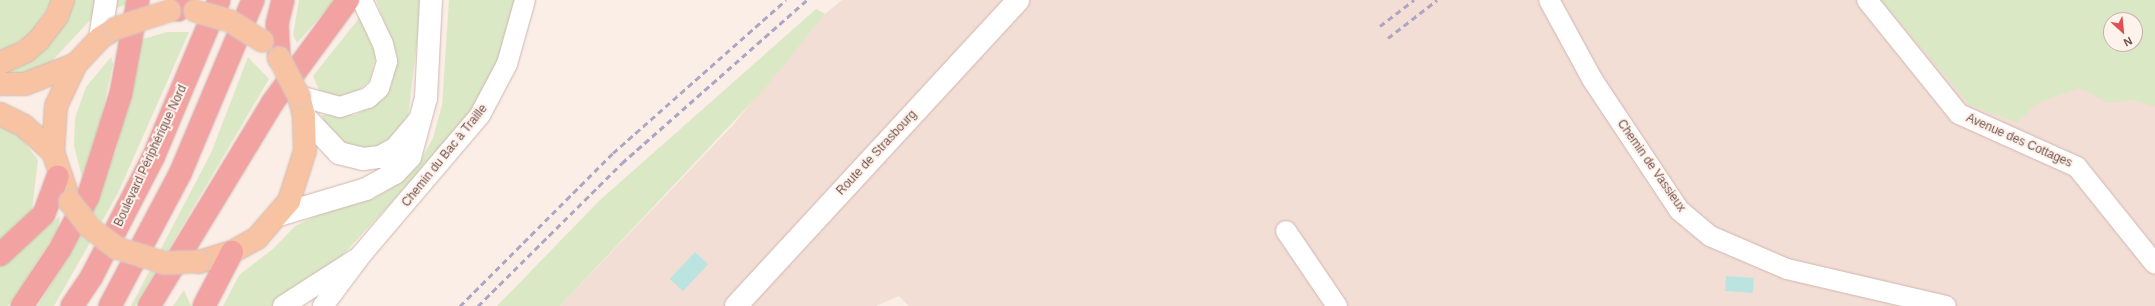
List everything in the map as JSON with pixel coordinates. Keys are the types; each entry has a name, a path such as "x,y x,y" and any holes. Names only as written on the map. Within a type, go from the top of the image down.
{"highway":[{"path":"22,306 60,249 88,197 121,93 138,0"},
{"name":"Boulevard Périphérique Nord","path":"72,306 92,276 153,158 220,0"},
{"path":"110,306 180,174 253,0"},
{"path":"279,58 277,24 283,0"},
{"path":"149,306 273,102 348,0"},
{"path":"0,255 44,214 58,176"},
{"path":"204,306 232,252"}],"main road":[{"path":"0,62 25,52 39,40 57,16 63,0"},
{"path":"106,0 108,33"},
{"path":"279,215 366,189 395,173 415,147 423,111 431,0"},
{"name":"Route de Strasbourg","path":"736,306 1018,0"},
{"path":"302,106 302,168 279,215 257,238 232,252 199,262 165,263 122,250 90,228 70,202 58,176 53,152 56,106 76,64 108,33 181,8 230,21 262,41 279,58 302,106 339,153 363,160 380,157 396,148 411,134 423,111"},
{"path":"0,84 25,84 76,64"},
{"path":"0,114 23,125 53,152"}],"street":[{"name":"Chemin du Bac à Traille","path":"323,306 361,256 480,115 507,64 525,0"},
{"name":"Chemin de Vassieux","path":"1549,0 1592,79 1679,210 1710,236 1787,269 1946,306"},
{"name":"Avenue des Cottages","path":"1867,0 1959,114 2077,167 2155,264"},
{"path":"302,106 340,107 368,98 379,88 387,61 366,8"},
{"path":"1286,231 1337,306"},
{"name":"Chemin du Bac à Traille","path":"283,306 361,256"}],"shaded area":[{"path":"842,0 2155,0 2155,306 909,306 899,296 876,306 560,306 733,125 825,14"}],"green space":[{"path":"0,0 52,0 31,34 0,53"},
{"path":"74,0 97,0 93,17 52,61 35,73 11,78 0,72 16,68 43,51 72,10"},
{"path":"117,0 128,0 127,4 117,8"},
{"path":"299,0 335,0 297,43 293,35"},
{"path":"376,0 422,0 408,117 398,134 378,147 366,149 341,143 324,124 322,115 355,115 382,100 391,87 397,55"},
{"path":"449,0 519,0 498,72 456,133 340,258 302,281 272,306 223,306 239,275 274,248 295,226 324,212 375,198 398,184 422,158 433,138 442,105"},
{"path":"1881,0 2155,0 2155,107 2134,100 2108,103 2079,88 2038,103 2017,123 1970,105"},
{"path":"816,9 825,14 766,87 560,306 497,306 600,200"},
{"path":"360,17 376,55 370,80 358,91 340,98 320,92 313,76"},
{"path":"167,32 189,32 118,193 54,306 38,306 79,238 116,151 140,40"},
{"path":"111,57 113,64 102,114 82,177 74,146 75,118 86,87"},
{"path":"248,57 269,79 135,306 131,306 211,153"},
{"path":"0,127 18,134 38,160 32,210 0,241"},
{"path":"60,216 58,229 8,306 0,306 0,267"},
{"path":"184,290 191,306 173,306"}],"water":[{"path":"695,252 708,264 683,291 670,279"},
{"path":"1726,276 1754,278 1753,293 1725,291"}],"railway":[{"path":"460,306 613,153 786,0"},
{"path":"478,306 622,163 807,0"},
{"path":"1380,26 1414,0"},
{"path":"1388,38 1437,0"}]}
